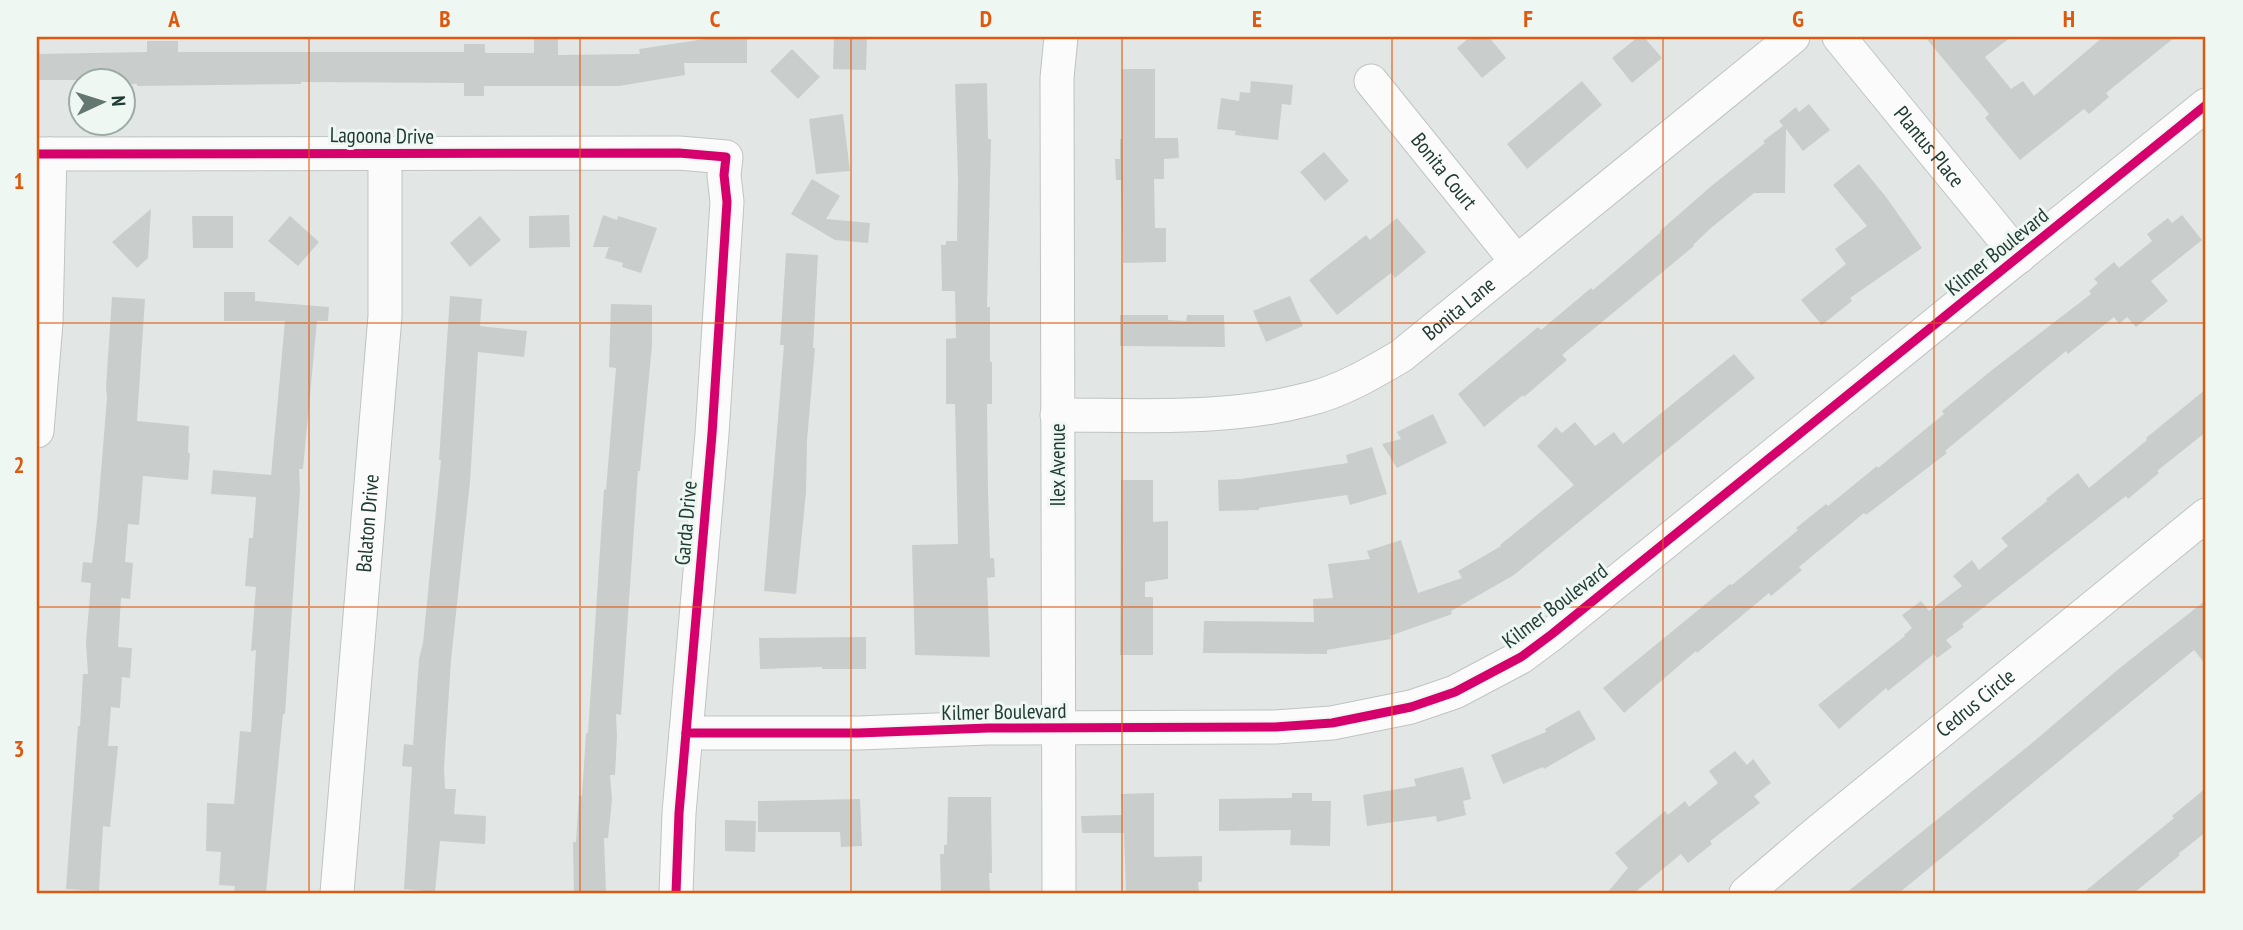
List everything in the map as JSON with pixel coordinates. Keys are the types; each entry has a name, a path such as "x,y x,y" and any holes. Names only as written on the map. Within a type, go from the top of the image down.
{"street":[{"name":"Ilex Avenue","path":"1059,893 1057,78 1061,37"},
{"name":"Bonita Lane","path":"1058,415 1201,415 1269,408 1311,399 1362,378 1401,356 1793,37"},
{"name":"Plantus Place","path":"1839,37 2018,257"},
{"name":"Bonita Court","path":"1371,81 1517,262"},
{"name":"Kilmer Boulevard","path":"686,733 1275,727 1332,723 1411,707 1455,692 1521,657 1552,634 2206,104"},
{"name":"Lagoona Drive","path":"43,154 679,153 726,157"},
{"path":"37,431 46,323 43,154"},
{"name":"Balaton Drive","path":"337,893 384,316 386,154"},
{"name":"Garda Drive","path":"676,893 679,813 712,434 727,202 724,175 726,157"},
{"name":"Cedrus Circle","path":"1746,893 2206,515"}],"building":[{"path":"534,37 558,37 558,55 640,54 639,49 705,37 747,37 747,63 684,63 685,75 619,86 484,86 484,96 464,96 464,83 301,82 137,86 136,66 66,66 66,80 37,80 37,54 147,52 147,41 178,41 178,52 464,52 464,44 485,44 485,53 534,53"},
{"path":"834,37 867,38 866,70 833,69"},
{"path":"1470,37 1489,37 1506,58 1482,78 1457,48"},
{"path":"1638,37 1644,37 1662,58 1632,83 1612,58"},
{"path":"1925,37 2011,37 1985,57 2011,89 2023,81 2034,96 2103,37 2175,37 2106,93 2109,97 2089,114 2084,109 2020,160 1985,118 1989,114"},
{"path":"792,49 820,77 798,99 770,71"},
{"path":"1122,69 1155,69 1155,138 1178,138 1179,158 1164,159 1164,179 1154,179 1155,228 1166,228 1166,262 1123,263 1121,180 1116,180 1115,159 1120,159 1122,139"},
{"path":"1251,81 1293,85 1291,105 1282,104 1278,140 1235,135 1236,131 1217,129 1221,98 1239,101 1240,92 1250,93"},
{"path":"1582,81 1602,105 1527,169 1507,144"},
{"path":"987,83 988,139 991,139 987,307 990,307 992,362 992,404 987,404 988,492 990,558 994,558 995,577 987,578 990,657 915,655 912,545 958,544 955,404 946,404 946,339 956,338 955,291 942,291 941,245 946,245 946,241 957,241 955,84"},
{"path":"1809,104 1830,130 1803,151 1786,129 1785,193 1754,193 1562,355 1567,360 1484,427 1458,394 1538,327 1541,330 1591,288 1593,290 1709,188 1765,143 1763,141 1783,126 1779,121 1796,107 1799,112"},
{"path":"843,114 850,171 816,174 809,119"},
{"path":"1324,152 1349,181 1325,201 1300,172"},
{"path":"1859,164 1922,248 1850,298 1852,301 1822,325 1801,300 1846,264 1835,249 1867,226 1833,185"},
{"path":"812,179 840,196 826,219 870,223 868,243 835,240 791,214"},
{"path":"151,209 148,258 137,268 112,242"},
{"path":"569,215 570,247 529,248 529,216"},
{"path":"603,215 617,220 618,216 657,228 641,273 622,267 623,263 605,258 609,247 593,247"},
{"path":"2182,215 2202,240 2151,281 2168,301 2136,327 2127,317 2119,324 2114,317 2068,354 2066,351 1945,451 1947,453 1866,515 1864,513 1799,567 1802,570 1771,596 1769,593 1697,653 1696,651 1624,713 1603,688 1732,585 1798,530 1796,528 1877,466 1878,468 1992,370 2091,294 2089,291 2098,283 2094,279 2114,262 2119,268 2152,241 2147,234 2168,218 2172,223"},
{"path":"192,216 233,216 233,248 193,248"},
{"path":"290,216 319,242 298,266 268,241"},
{"path":"480,216 501,240 470,267 450,243"},
{"path":"1397,218 1426,252 1395,278 1391,273 1337,315 1309,280 1366,235 1370,240"},
{"path":"786,253 818,255 806,492 796,594 764,591 784,345 780,345"},
{"path":"224,292 255,292 255,301 329,307 328,321 317,321 303,469 299,469 300,490 285,714 266,893 234,893 235,886 219,885 221,852 206,851 207,803 234,804 240,731 251,732 256,650 251,651 256,587 245,586 256,497 211,494 213,470 271,475 285,321 224,321"},
{"path":"450,296 482,299 480,326 527,331 524,357 478,352 470,482 451,660 444,768 445,789 456,789 454,814 486,816 485,844 440,841 435,892 404,889 412,767 402,766 404,744 413,745 419,659 423,643 441,460"},
{"path":"1290,296 1303,326 1266,342 1253,311"},
{"path":"112,297 145,299 137,421 189,426 190,453 188,480 143,476 139,525 128,524 125,562 133,563 130,599 121,598 118,647 132,648 130,678 122,677 120,708 111,707 108,746 118,746 110,827 103,826 99,891 66,889 83,674 88,674 86,642 91,583 81,582 83,562 92,563 97,521"},
{"path":"611,304 652,305 652,345 638,471 621,715 616,714 615,775 610,775 612,800 608,838 604,838 606,893 574,893 573,842 576,842 579,795 582,796 588,733 604,489 606,490 616,368 609,367"},
{"path":"1120,315 1168,315 1168,320 1186,321 1187,315 1224,315 1225,347 1120,346"},
{"path":"1734,354 1755,378 1514,575 1451,611 1452,614 1390,636 1391,639 1327,650 1327,654 1203,653 1204,621 1314,622 1313,599 1333,598 1328,564 1370,559 1367,551 1401,540 1418,593 1462,578 1458,571 1501,546 1574,485 1537,446 1556,427 1562,433 1575,422 1595,446 1614,432 1623,444"},
{"path":"2206,389 2206,432 2157,471 2159,473 2128,499 2126,496 1962,624 1964,627 1946,640 1952,647 1937,658 1934,654 1888,691 1886,688 1839,729 1818,705 1905,636 1912,628 1902,615 1921,601 1929,611 1962,586 1953,576 1972,560 1979,570 2008,546 2001,538 2078,473 2089,488"},
{"path":"1433,414 1447,443 1397,468 1382,444 1401,439 1397,432"},
{"path":"1372,447 1387,494 1350,505 1347,495 1259,510 1219,511 1218,480 1348,463 1346,455"},
{"path":"1121,480 1153,480 1153,522 1168,521 1168,579 1145,582 1145,597 1153,597 1153,655 1120,655"},
{"path":"2206,600 2206,665 2194,650 1899,893 1846,893 2032,743 2121,667"},
{"path":"866,637 866,669 760,669 759,638"},
{"path":"1579,710 1596,739 1544,769 1543,767 1503,784 1491,755 1546,732 1545,729"},
{"path":"1735,751 1747,765 1753,759 1771,783 1754,796 1760,803 1710,841 1712,844 1688,863 1681,854 1634,893 1607,893 1628,868 1615,853 1665,811 1668,815 1685,801 1689,807 1718,783 1709,771"},
{"path":"1463,767 1471,799 1463,801 1466,815 1437,822 1436,816 1367,826 1363,795 1416,786 1414,779"},
{"path":"2206,788 2206,832 2178,854 2180,855 2134,893 2083,893 2174,818 2172,816"},
{"path":"1154,793 1154,857 1202,856 1202,882 1198,882 1199,893 1126,893 1124,833 1082,833 1081,816 1122,815 1121,794"},
{"path":"1292,793 1312,793 1312,801 1331,801 1330,846 1290,845 1291,830 1219,831 1219,799 1292,798"},
{"path":"948,797 991,797 990,893 941,893 940,854 944,854 944,845 947,845"},
{"path":"860,799 862,846 841,847 840,832 758,832 758,801"},
{"path":"725,820 756,821 755,852 725,851"}],"cycle path":[{"path":"686,733 1275,727 1332,723 1411,707 1455,692 1521,657 1552,634 2206,105"},
{"path":"37,154 679,153 726,157 724,175 727,202 712,434 679,813 676,893"}]}
